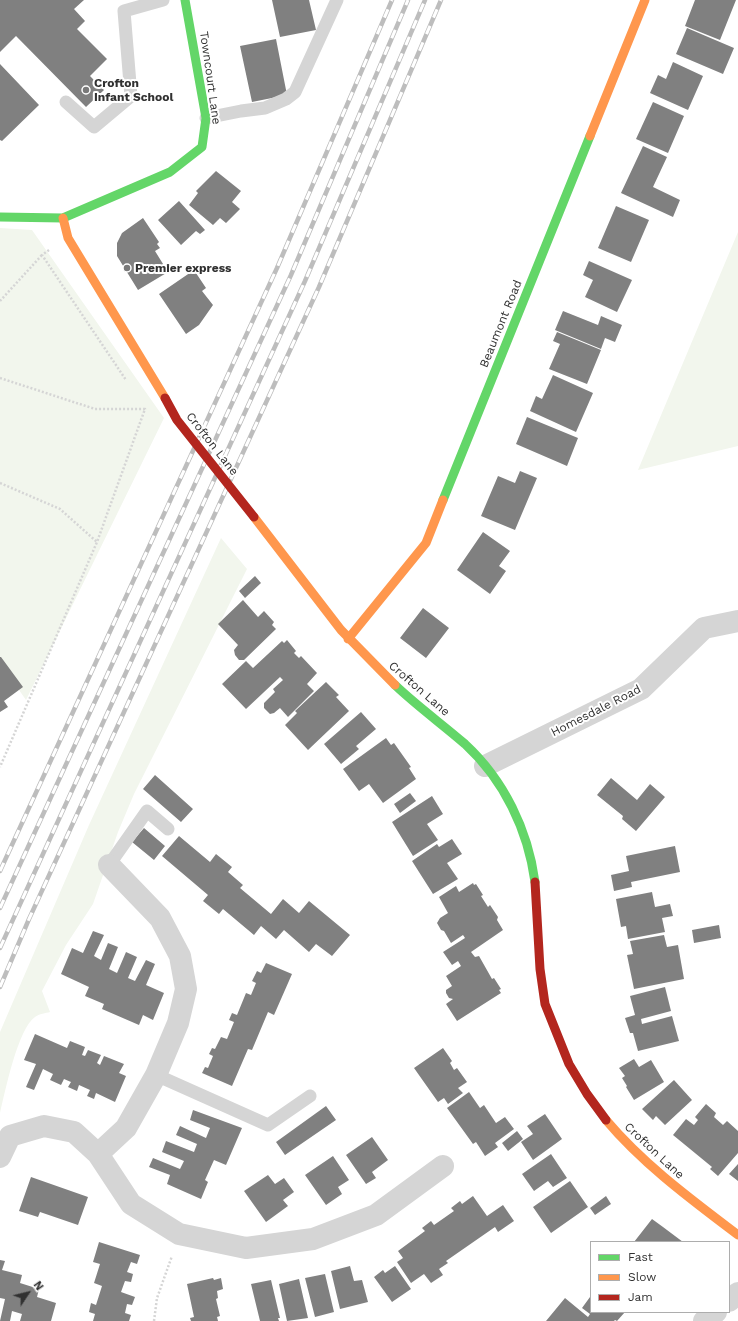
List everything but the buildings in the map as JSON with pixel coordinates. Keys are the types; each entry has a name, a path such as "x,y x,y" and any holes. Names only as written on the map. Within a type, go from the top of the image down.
{"street":[{"name":"Towncourt Lane","path":"63,218 170,172 202,147 206,118 185,0"},
{"name":"Beaumont Road","path":"348,639 426,542 645,0"},
{"path":"0,217 63,218"},
{"name":"Crofton Lane","path":"63,218 68,238 177,420 348,639 405,695 468,747 485,766 506,795 519,821 534,862 543,998 560,1046 584,1092 619,1137 666,1180 738,1235"},
{"name":"Homesdale Road","path":"485,766 641,689 704,628 738,621"},
{"path":"98,1154 126,1128 156,1075 178,1023 186,989 180,956 160,918 109,865"},
{"path":"0,1157 10,1136 44,1126 74,1132 98,1154 131,1204 179,1234 246,1248 314,1239 376,1215 443,1166"},
{"path":"730,1300 738,1293"},
{"path":"704,1321 715,1313"}],"lane":[{"path":"66,102 94,127 131,96 124,10 164,0"},
{"path":"206,118 265,108 286,99 295,92 337,0"},
{"path":"109,865 147,811 168,829"},
{"path":"156,1075 268,1125 310,1096"}],"path":[{"path":"0,301 42,255 68,238"},
{"path":"42,255 128,383"},
{"path":"0,378 95,409 145,409"},
{"path":"140,402 148,416"},
{"path":"0,767 97,542 145,409"},
{"path":"0,483 60,509 97,542"},
{"path":"154,1321 157,1298 179,1234"}],"shaded area":[{"path":"0,228 32,230 164,418 26,700 0,663"},
{"path":"738,232 738,446 638,470"},
{"path":"221,538 247,569 134,794 118,832 93,904 66,945 42,991 50,1012 40,1014 35,1017 29,1023 23,1034 13,1061 0,1113 0,1032 89,825"}],"railway":[{"path":"0,871 277,268 392,0"},
{"path":"0,908 291,275 408,0"},
{"path":"0,948 305,281 425,0"},
{"path":"0,987 29,919 319,287 441,0"}],"traffic: fast":[{"path":"0,217 63,218 170,172 202,147 206,118 185,0"},
{"path":"443,500 590,136"},
{"path":"395,685 465,744 491,773 512,807 520,825 527,844 535,882"}],"traffic: slow":[{"path":"590,136 645,0"},
{"path":"63,218 68,238 165,398"},
{"path":"348,639 426,543 443,500"},
{"path":"254,517 341,630 395,685"},
{"path":"606,1120 652,1167 738,1235"}],"traffic: jam":[{"path":"165,398 177,420 254,517"},
{"path":"535,882 540,969 545,1004 569,1064 587,1094 606,1120"}],"place":[{"name":"Crofton Infant School","path":"86,90"},
{"name":"Premier express","path":"127,268"}]}
